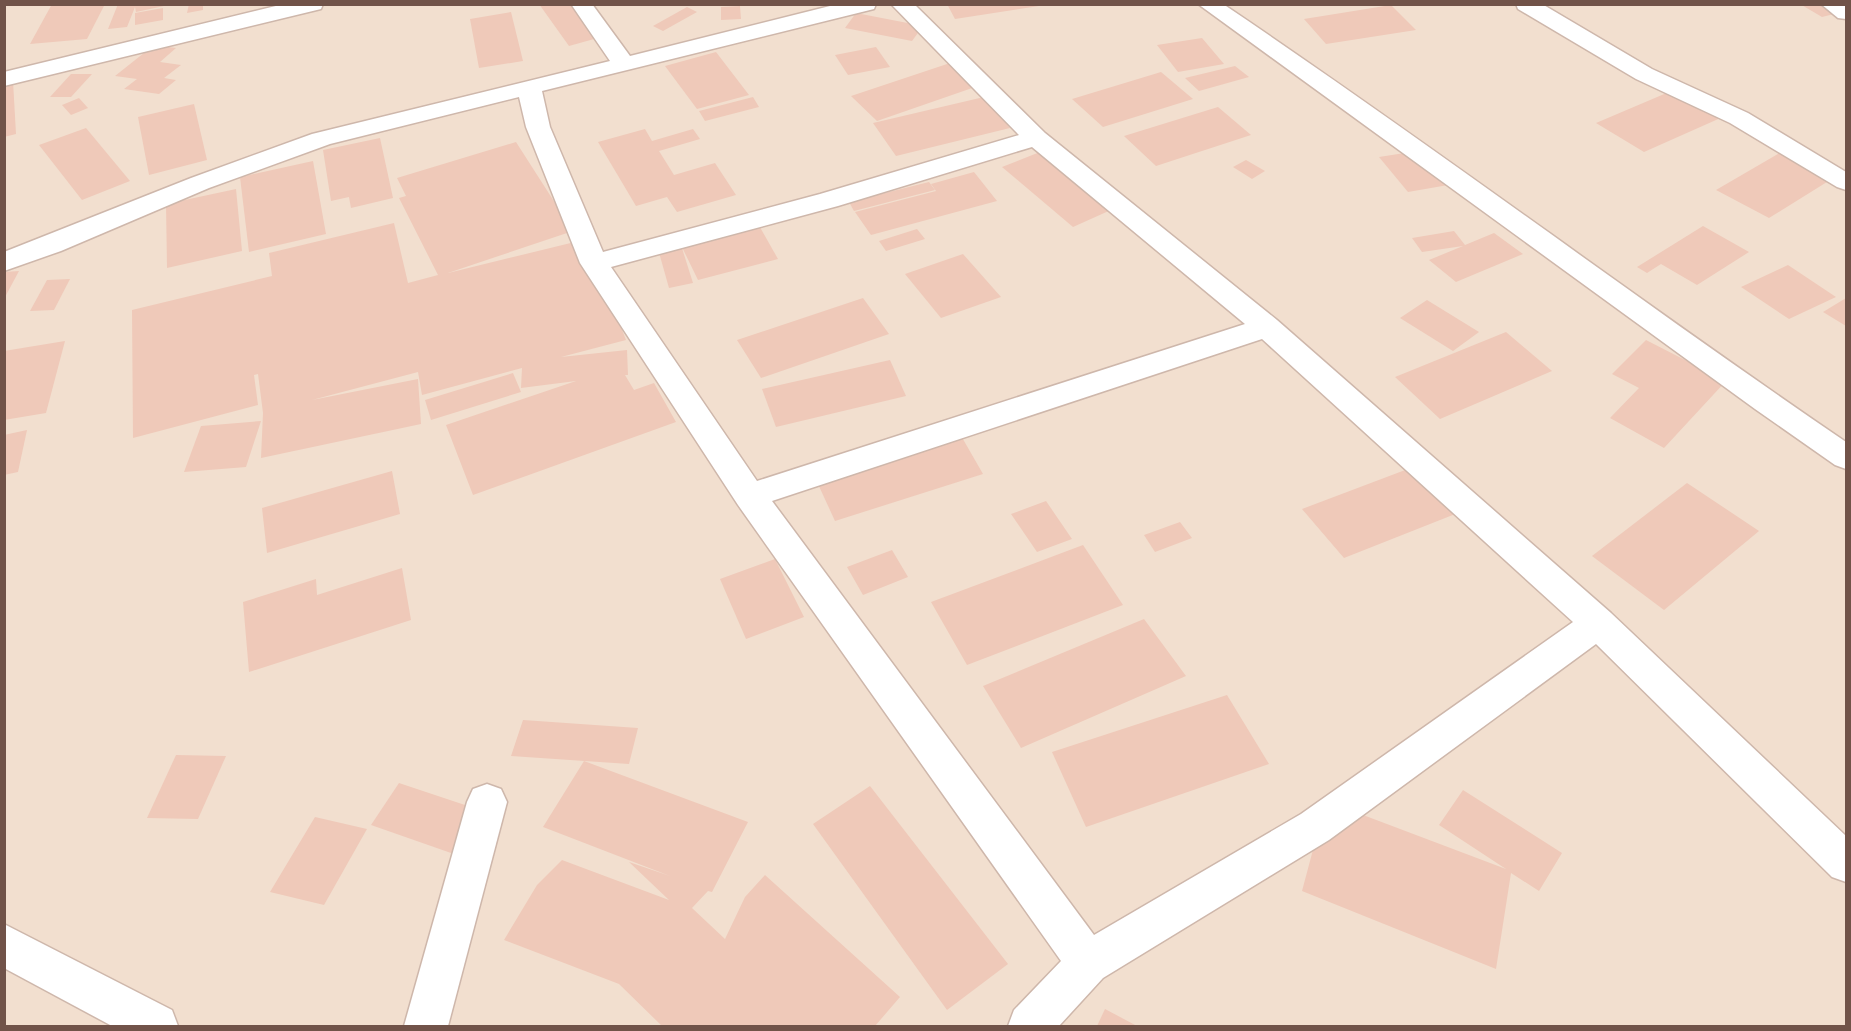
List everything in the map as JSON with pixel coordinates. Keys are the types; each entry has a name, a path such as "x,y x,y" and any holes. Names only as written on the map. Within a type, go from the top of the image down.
{"street":[{"path":"4,79 313,4"},
{"path":"581,4 624,64"},
{"path":"4,262 51,245 200,183 321,139 866,4"},
{"path":"901,4 1036,138 1267,327 1598,622 1846,863"},
{"path":"1208,4 1306,69 1763,401 1846,457"},
{"path":"1526,4 1644,74 1738,118 1846,182"},
{"path":"1831,4 1846,13"},
{"path":"529,87 538,127 594,263 750,496 1088,963"},
{"path":"594,263 829,200 1036,138"},
{"path":"750,496 1267,327"},
{"path":"1030,1026 1088,963 1315,827 1598,622"},
{"path":"426,1026 487,802"},
{"path":"4,945 156,1026"}],"shaded area":[{"path":"5,5 1846,5 1846,1026 5,1026"}],"building":[{"path":"52,4 105,4 87,39 30,44"},
{"path":"118,4 164,4 164,6 136,12 135,7 127,27 108,29"},
{"path":"189,4 203,4 203,10 187,13"},
{"path":"539,4 589,4 612,34 569,46"},
{"path":"947,4 1037,4 1039,6 955,19"},
{"path":"1800,4 1818,4 1834,14 1822,17"},
{"path":"1391,5 1416,30 1326,44 1304,19"},
{"path":"740,6 741,19 721,20 721,7"},
{"path":"687,7 697,12 663,31 653,26"},
{"path":"163,8 163,20 135,25 135,13"},
{"path":"511,12 523,61 479,68 470,19"},
{"path":"856,13 923,26 912,41 845,28"},
{"path":"1202,38 1224,64 1178,72 1157,45"},
{"path":"154,45 176,48 160,62 181,65 164,78 176,80 159,94 124,89 137,79 115,76"},
{"path":"876,47 890,67 848,75 835,55"},
{"path":"716,52 749,95 697,109 665,66"},
{"path":"950,63 978,86 877,121 851,96"},
{"path":"1235,66 1249,77 1199,91 1185,78"},
{"path":"1161,72 1193,99 1103,127 1072,99"},
{"path":"71,74 92,74 71,97 50,97"},
{"path":"13,81 16,134 4,137 4,83"},
{"path":"1676,89 1725,116 1644,152 1596,123"},
{"path":"753,97 759,107 705,121 699,111"},
{"path":"984,97 1010,128 896,156 873,123"},
{"path":"79,98 88,108 71,115 62,105"},
{"path":"194,104 207,160 149,175 138,117"},
{"path":"1218,107 1251,135 1156,166 1124,136"},
{"path":"86,128 130,181 82,200 39,145"},
{"path":"645,129 652,141 693,129 700,139 659,151 674,175 715,163 736,195 677,212 667,197 636,206 598,142"},
{"path":"380,138 393,198 351,208 349,197 331,201 323,150"},
{"path":"516,142 573,231 448,273 587,239 626,340 561,357 627,350 628,375 625,375 634,390 654,383 676,422 473,495 446,425 576,381 521,388 522,368 422,395 418,372 312,400 418,379 421,424 261,458 263,413 258,374 254,375 258,405 133,438 132,310 272,276 269,253 394,223 408,283 438,275 399,198 406,196 397,178"},
{"path":"1050,148 1122,205 1073,227 1002,167"},
{"path":"1424,150 1454,184 1408,192 1379,157"},
{"path":"1783,151 1835,177 1769,218 1716,190"},
{"path":"1246,160 1265,171 1252,179 1233,167"},
{"path":"313,161 326,234 249,252 240,177"},
{"path":"974,172 997,201 871,235 855,212 936,191 931,184"},
{"path":"929,182 935,190 854,211 849,202"},
{"path":"236,189 242,251 167,268 166,204"},
{"path":"757,222 778,259 698,280 679,241"},
{"path":"1703,226 1749,252 1697,285 1661,264 1647,273 1637,267"},
{"path":"917,229 925,239 886,251 879,241"},
{"path":"1454,231 1465,245 1494,233 1523,254 1456,282 1429,260 1463,246 1422,252 1412,238"},
{"path":"681,245 693,283 669,288 658,249"},
{"path":"963,254 1001,297 941,318 905,274"},
{"path":"1788,265 1836,297 1789,319 1741,287"},
{"path":"19,271 4,299 4,272"},
{"path":"70,279 54,310 30,311 47,280"},
{"path":"863,298 889,334 761,378 737,340"},
{"path":"1846,298 1846,326 1823,312"},
{"path":"1427,300 1479,332 1453,351 1400,318"},
{"path":"1506,332 1552,371 1440,419 1395,377"},
{"path":"1646,340 1726,381 1664,448 1610,418 1639,388 1612,374"},
{"path":"65,341 46,413 4,420 4,351"},
{"path":"890,360 906,396 776,427 762,389"},
{"path":"513,373 521,392 431,420 425,400"},
{"path":"261,421 246,467 184,472 201,426"},
{"path":"956,427 983,474 835,521 812,471"},
{"path":"27,430 18,472 4,475 4,435"},
{"path":"1429,461 1473,507 1344,558 1302,509"},
{"path":"392,471 400,514 267,553 262,508"},
{"path":"1687,483 1759,531 1664,610 1592,556"},
{"path":"1046,501 1072,539 1037,552 1011,514"},
{"path":"1180,522 1192,538 1155,552 1144,535"},
{"path":"1083,545 1123,605 967,665 931,602"},
{"path":"892,550 908,577 863,595 847,567"},
{"path":"775,559 804,617 746,639 720,579"},
{"path":"402,568 411,620 249,672 243,602 316,579 317,595"},
{"path":"1144,619 1186,676 1021,748 983,686"},
{"path":"1227,695 1269,764 1086,827 1052,752"},
{"path":"523,720 638,728 629,764 511,756"},
{"path":"176,755 226,756 198,819 147,818"},
{"path":"584,761 748,822 712,892 708,891 692,908 725,939 745,897 765,875 900,997 875,1026 662,1026 619,984 504,940 537,885 562,860 669,900 629,862 670,876 543,827"},
{"path":"399,783 498,816 471,860 371,825"},
{"path":"870,786 1008,964 947,1010 813,824"},
{"path":"1463,790 1562,853 1539,891 1511,873 1496,969 1302,891 1326,801 1506,869 1439,825"},
{"path":"315,817 367,829 324,905 270,892"},
{"path":"1105,1009 1137,1026 1097,1026"}]}
